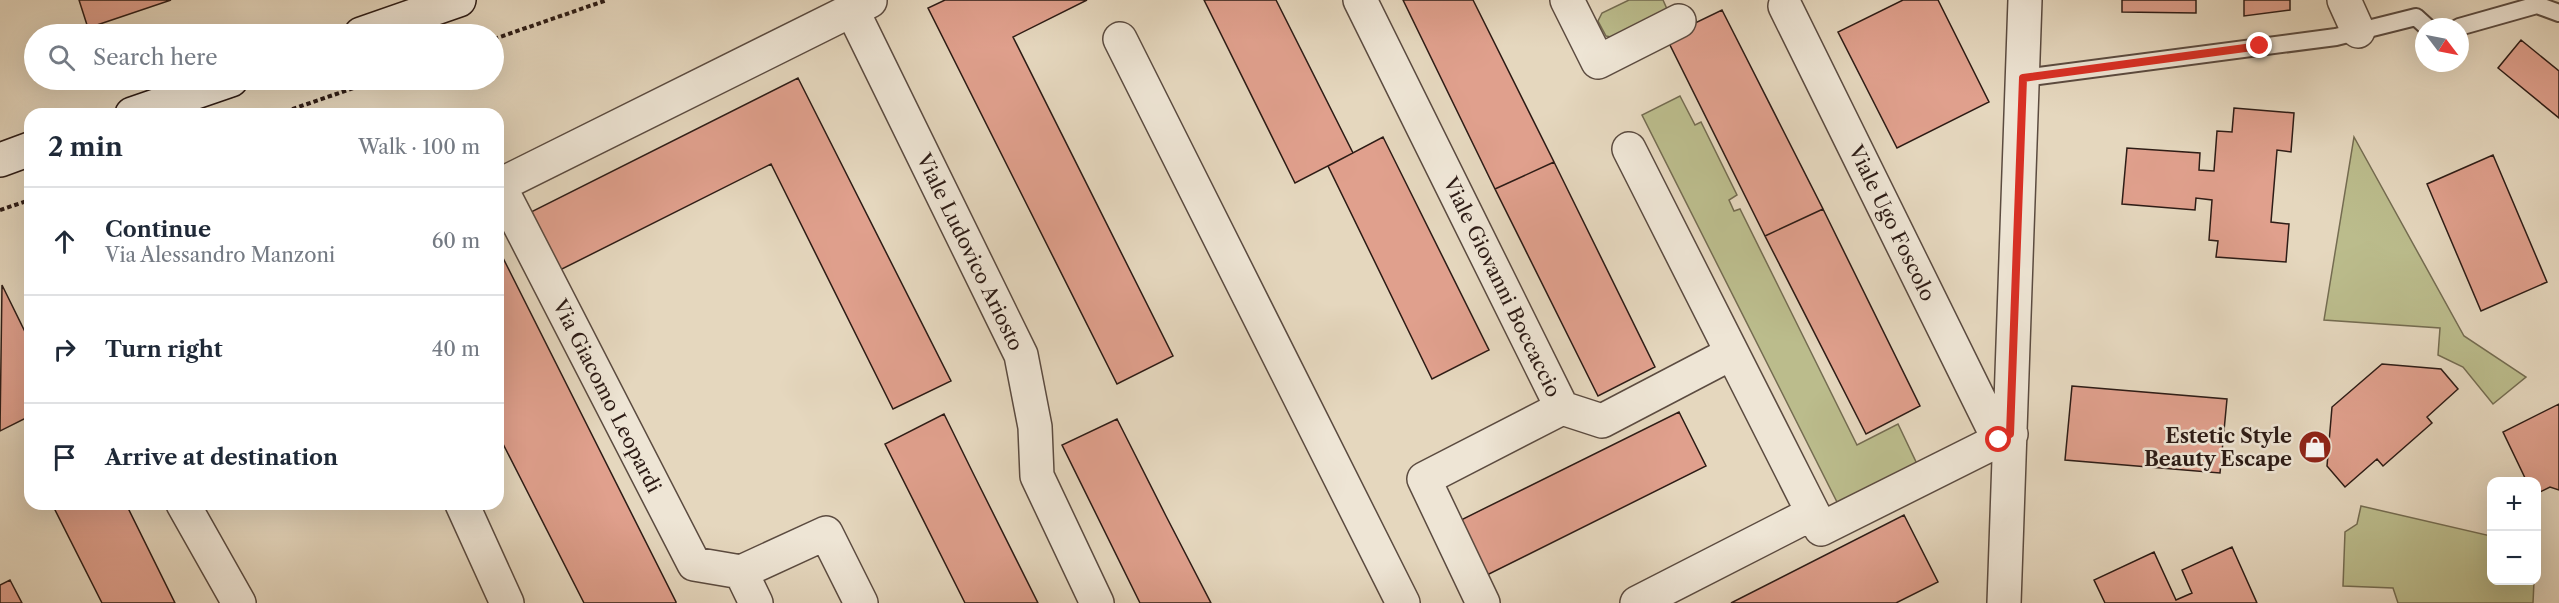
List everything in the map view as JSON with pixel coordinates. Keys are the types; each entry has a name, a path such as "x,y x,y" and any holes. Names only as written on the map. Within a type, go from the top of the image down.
{"street":[{"path":"390,24 459,0"},
{"name":"Viale Giovanni Boccaccio","path":"1360,0 1562,408 1424,479 1483,603"},
{"path":"1567,0 1598,62 1679,21"},
{"path":"2004,603 2005,437 2025,0"},
{"path":"2344,0 2358,32"},
{"path":"504,183 862,5"},
{"name":"Viale Ludovico Ariosto","path":"862,5 1021,355 1035,427 1036,476 1097,603"},
{"name":"Viale Ugo Foscolo","path":"1785,6 2005,437"},
{"path":"1120,39 1403,603"},
{"path":"149,108 202,90"},
{"path":"1629,149 1821,529 2005,437"},
{"path":"0,160 24,151"},
{"name":"Via Giacomo Leopardi","path":"504,198 694,564 741,572"},
{"path":"1562,408 1602,421 1732,353"},
{"path":"186,510 239,603"},
{"path":"465,510 507,603"},
{"path":"1637,603 1813,513"},
{"path":"756,603 741,572 826,533 861,603"}],"lane":[{"path":"2469,24 2537,5 2559,13"},
{"path":"2023,78 2336,37 2417,18"}],"path":[{"path":"504,36 607,0"},
{"path":"295,108 348,90"},
{"path":"0,210 24,202"}],"green space":[{"path":"1629,0 1663,0 1667,9 1611,37 1606,36 1598,21 1602,13"},
{"path":"1680,96 1695,125 1701,122 1737,195 1729,200 1734,211 1740,209 1857,445 1898,424 1917,464 1838,504 1642,115"},
{"path":"2354,137 2464,336 2526,377 2493,404 2463,367 2438,355 2440,328 2324,320"},
{"path":"2361,506 2487,535 2487,585 2534,585 2533,603 2398,603 2393,588 2343,586 2345,532 2357,524"}],"building":[{"path":"79,0 171,0 100,24 87,24"},
{"path":"945,0 1087,0 1013,37 1173,356 1117,384 928,8"},
{"path":"1204,0 1276,0 1353,153 1295,183"},
{"path":"1403,0 1473,0 1554,162 1495,189"},
{"path":"1903,0 1938,0 1989,102 1897,148 1838,32"},
{"path":"2122,0 2196,0 2196,13 2122,12"},
{"path":"2244,0 2290,0 2290,10 2244,16"},
{"path":"1722,10 1823,209 1765,236 1666,37"},
{"path":"2521,40 2559,71 2559,118 2498,68"},
{"path":"798,78 951,381 893,409 771,164 556,272 529,213"},
{"path":"2234,108 2294,113 2291,152 2277,150 2271,222 2289,224 2286,262 2216,257 2218,241 2209,240 2212,200 2196,198 2195,210 2122,204 2127,148 2200,153 2199,170 2214,171 2217,131 2232,132"},
{"path":"1383,137 1489,350 1432,379 1328,166"},
{"path":"2493,155 2547,282 2481,311 2427,184"},
{"path":"1554,162 1655,367 1598,396 1495,189"},
{"path":"1823,209 1920,406 1866,434 1765,236"},
{"path":"504,260 676,603 584,603 504,446"},
{"path":"2,285 24,330 24,419 0,431"},
{"path":"2382,364 2441,369 2458,389 2427,417 2432,423 2383,466 2377,459 2345,487 2327,466 2332,407"},
{"path":"2072,386 2227,399 2220,473 2065,460"},
{"path":"2559,404 2559,490 2550,487 2541,492 2541,477 2525,477 2503,432"},
{"path":"1679,412 1706,466 1487,575 1459,521"},
{"path":"944,414 1038,603 965,603 885,444"},
{"path":"1117,419 1211,603 1140,603 1062,445"},
{"path":"55,510 129,510 175,603 102,603"},
{"path":"1904,515 1938,582 1896,603 1731,603"},
{"path":"2232,547 2257,603 2105,603 2094,580 2154,552 2176,600 2192,593 2182,570"},
{"path":"10,580 22,603 0,603 0,585"}],"place":[{"name":"Estetic Style Beauty Escape","path":"2315,447"}],"route":[{"path":"1999,440 2010,434 2023,78 2260,46"}]}
